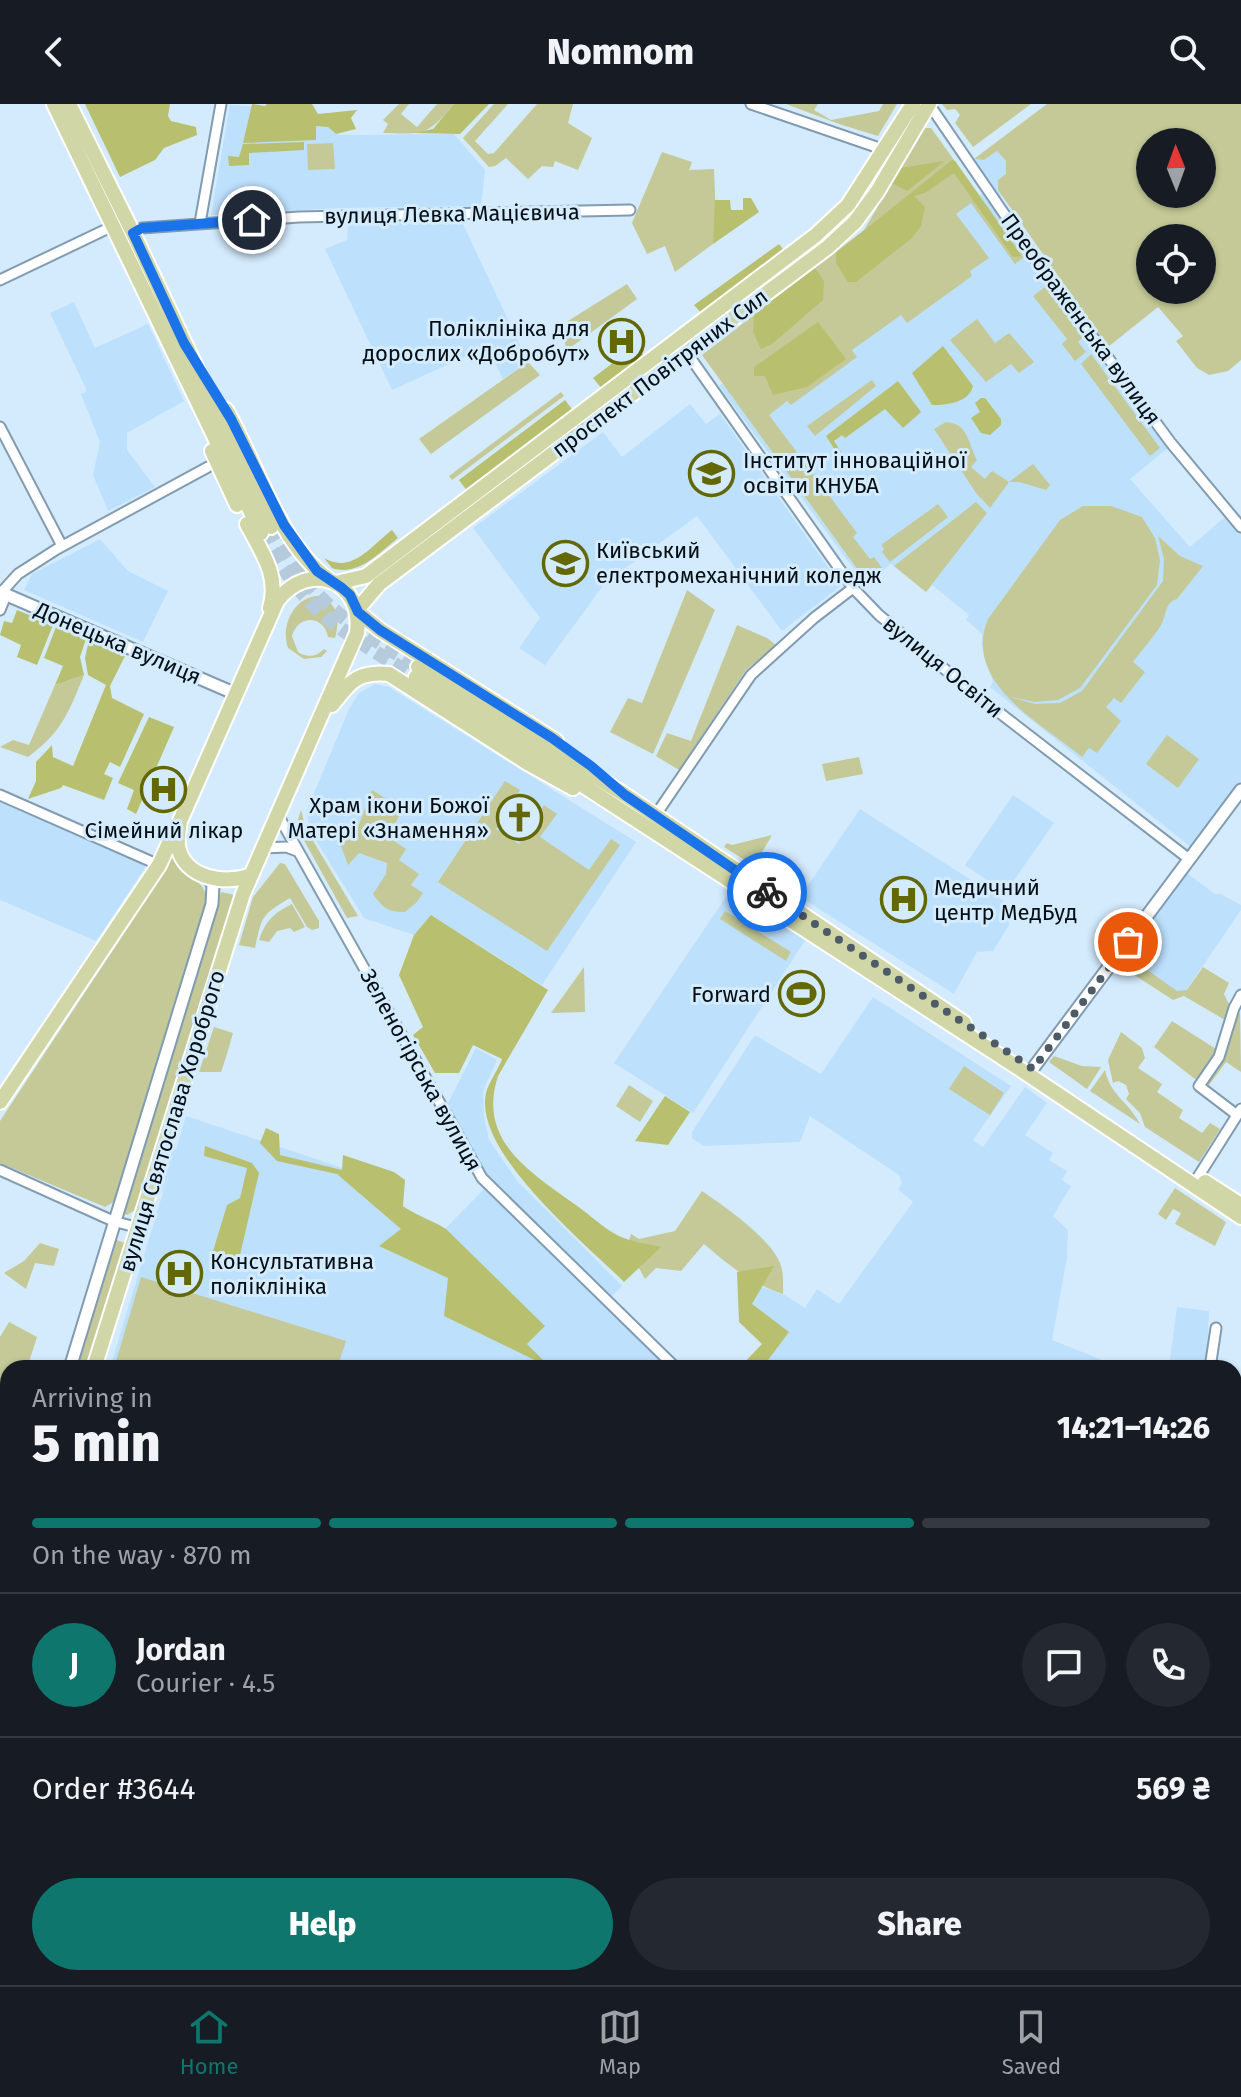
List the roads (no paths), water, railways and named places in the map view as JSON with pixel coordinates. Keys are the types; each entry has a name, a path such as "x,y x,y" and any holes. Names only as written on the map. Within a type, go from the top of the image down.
{"main road":[{"path":"54,104 113,226 178,344 231,419 284,525 317,571 350,595 358,611 380,630 552,738 591,766 621,801"},
{"path":"69,104 133,233 178,344 266,530"},
{"name":"проспект Повітряних Сил","path":"358,611 379,584 828,247 855,222 892,154 913,104"},
{"name":"проспект Повітряних Сил","path":"265,626 286,589 306,579 332,581 366,576 816,235 848,205 892,154 929,104"},
{"path":"0,1102 159,865 265,626 274,587 272,573 222,474 178,344"},
{"name":"вулиця Святослава Хороброго","path":"97,1360 251,875 357,633 358,611"},
{"path":"417,672 621,801 1031,1072 1241,1205"},
{"path":"317,725 354,679 364,674 389,674 575,790 621,801 655,816 1241,1217"},
{"path":"180,821 178,848 193,870 220,881 251,875"}],"street":[{"path":"200,223 221,104"},
{"path":"751,104 892,154"},
{"name":"Преображенська вулиця","path":"929,104 1035,259 1171,443 1241,527"},
{"name":"вулиця Левка Мацієвича","path":"133,233 142,228 308,217 630,210"},
{"path":"0,280 113,226"},
{"name":"вулиця Освіти","path":"687,353 853,588 879,615 970,690 1189,859"},
{"path":"0,427 62,546"},
{"path":"0,610 2,593 18,574 62,546 208,467"},
{"path":"655,816 751,675 814,618 853,588"},
{"name":"Донецька вулиця","path":"2,593 236,694"},
{"path":"1031,1072 1241,790"},
{"path":"0,795 159,865"},
{"name":"Зеленогірська вулиця","path":"278,815 482,1178 668,1360"},
{"path":"264,848 286,847 297,851"},
{"name":"вулиця Святослава Хороброго","path":"72,1360 212,904 214,892 207,876"},
{"path":"1198,1177 1239,1112 1199,1086 1219,1057 1241,995"},
{"path":"0,1170 113,1221 139,1228"},
{"path":"1211,1360 1216,1328"}],"tunnel":[{"path":"271,527 300,573 321,598 355,627 418,667"},
{"path":"261,533 294,582 317,609 353,637 416,677"}],"place":[{"name":"Поліклініка для дорослих «Добробут»","path":"621,341"},
{"name":"Інститут інноваційної освіти КНУБА","path":"712,473"},
{"name":"Київський електромеханічний коледж","path":"565,563"},
{"name":"Сімейний лікар","path":"164,789"},
{"name":"Храм ікони Божої Матері «Знамення»","path":"520,818"},
{"name":"Медичний центр МедБуд","path":"903,900"},
{"name":"Forward","path":"802,994"},
{"name":"Консультативна поліклініка","path":"179,1274"}]}
